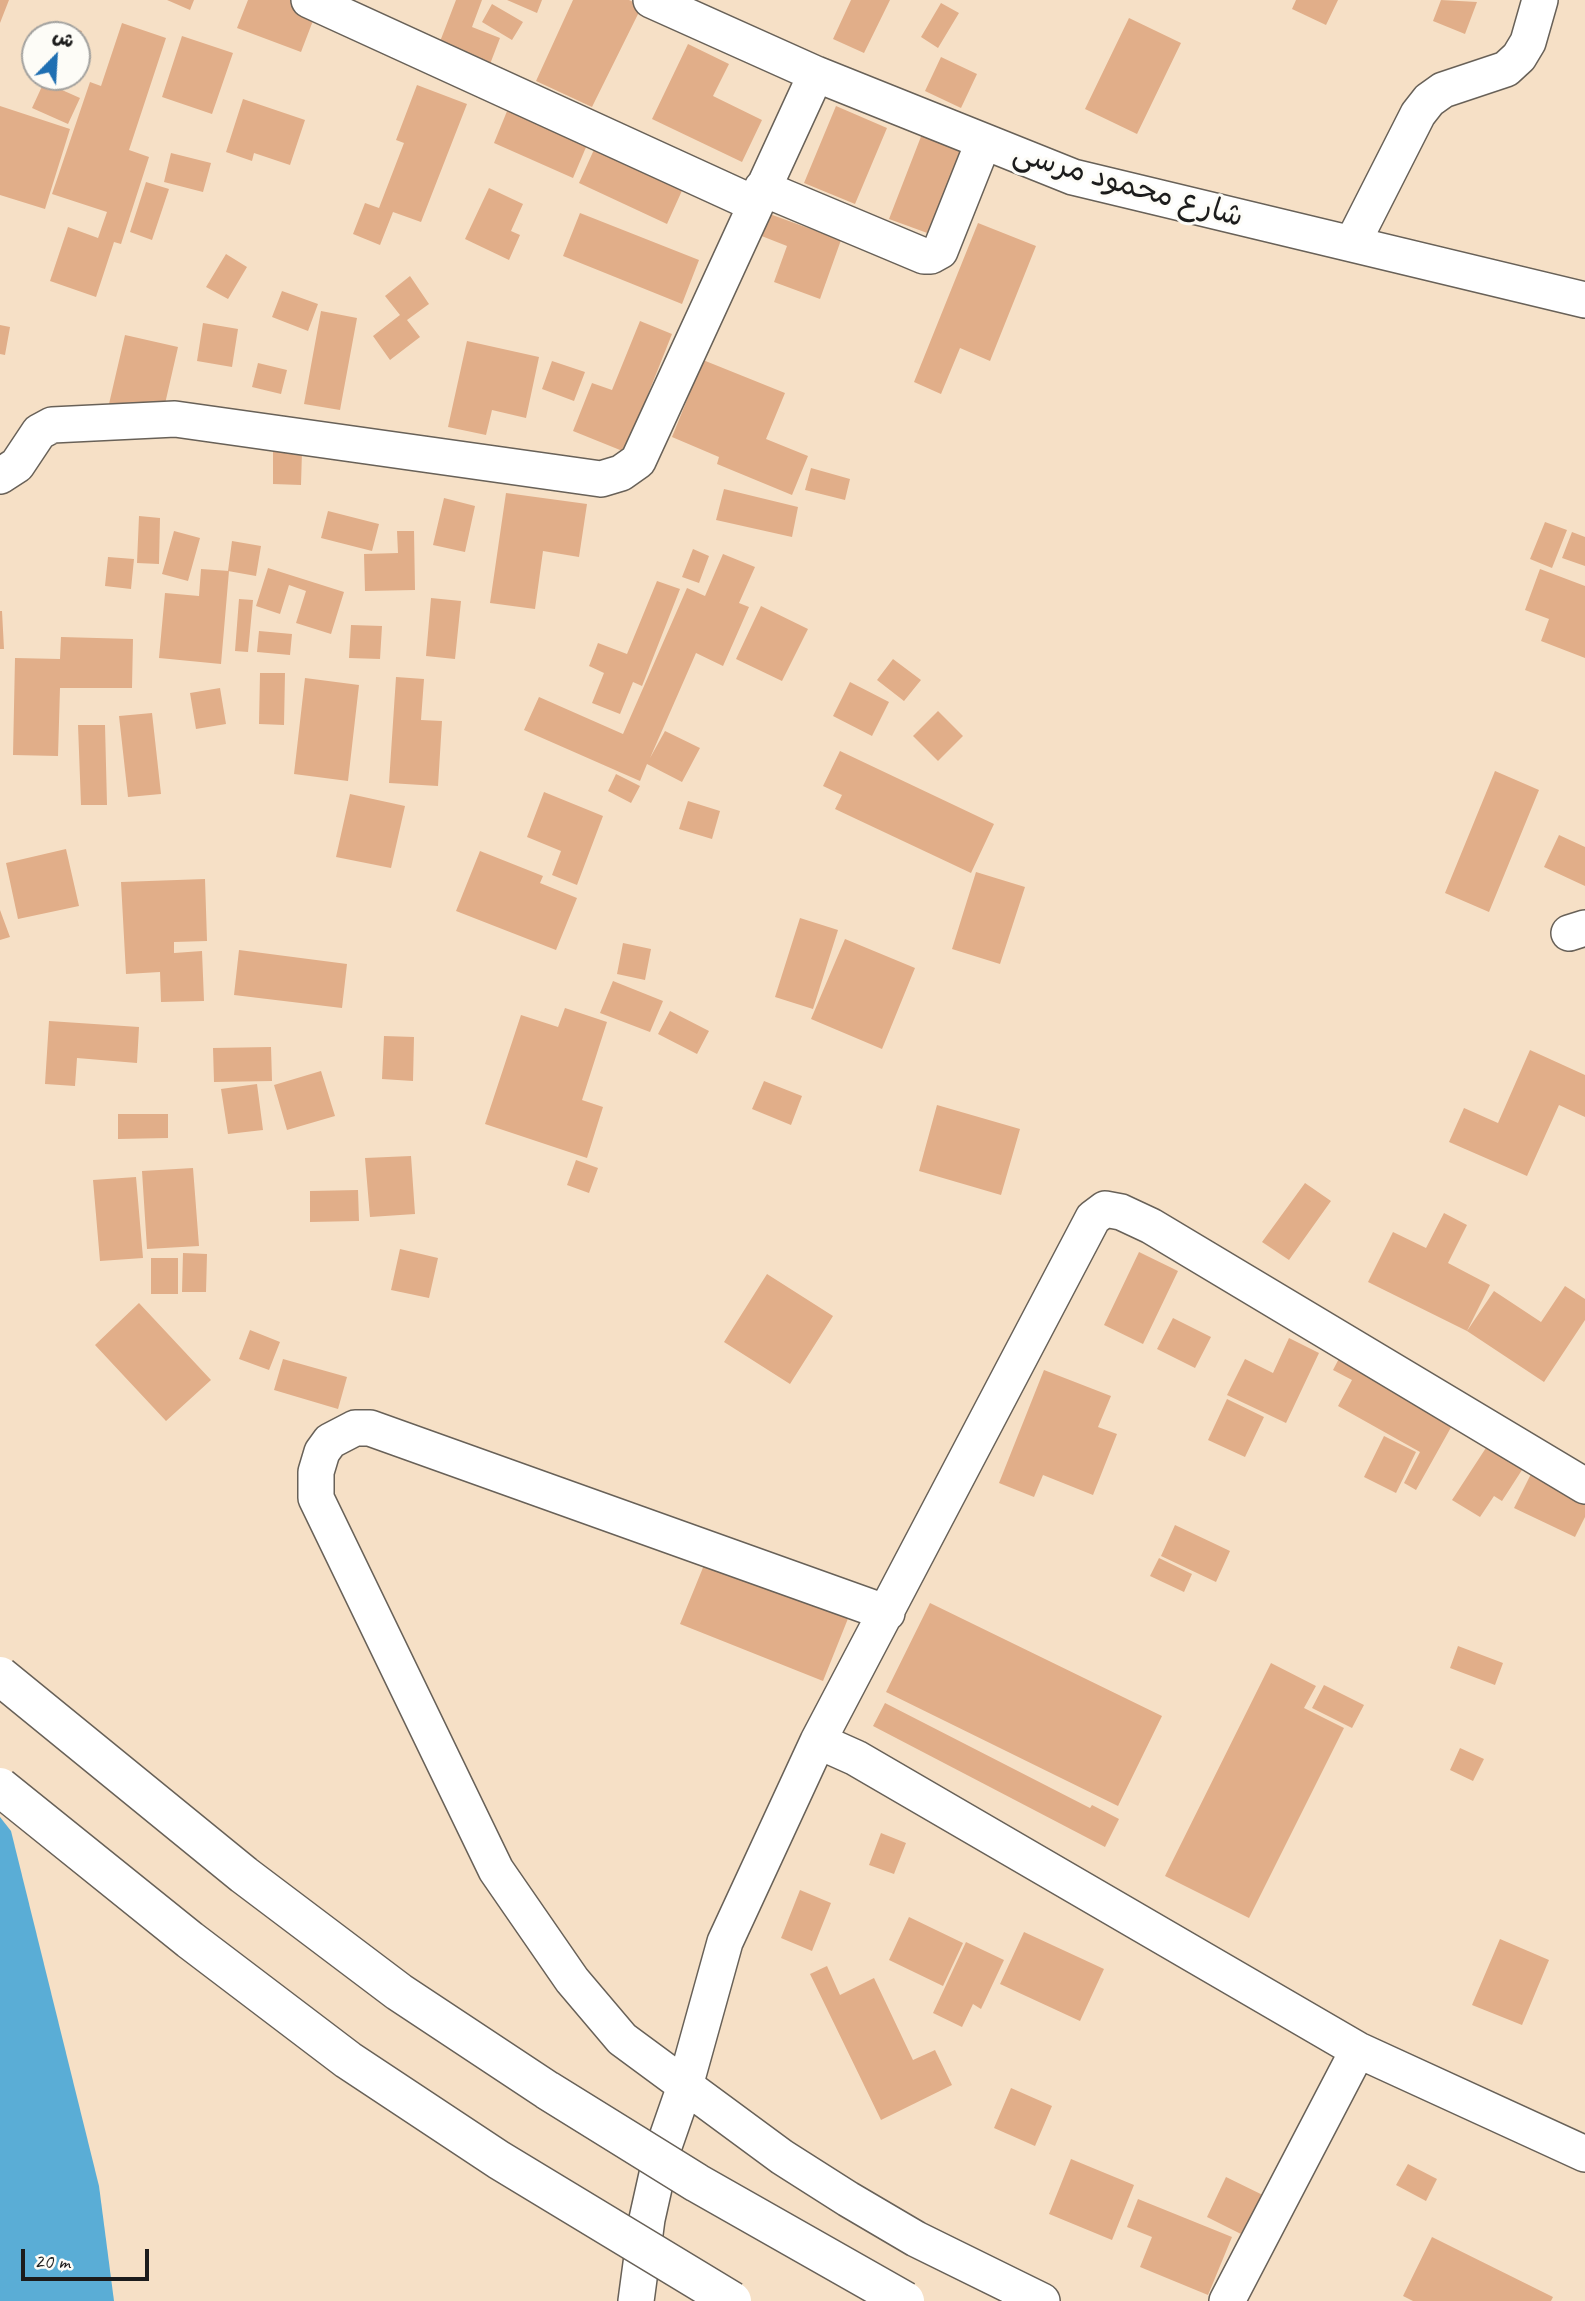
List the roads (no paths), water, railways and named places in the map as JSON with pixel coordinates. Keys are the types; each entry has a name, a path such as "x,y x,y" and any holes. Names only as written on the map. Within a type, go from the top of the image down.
{"main road":[{"path":"0,1676 244,1875 399,1992 547,2090 697,2183 905,2301"},
{"path":"0,1787 190,1940 348,2060 499,2160 732,2301"}],"street":[{"path":"309,0 759,196 924,256 940,251 983,143"},
{"name":"شارع محمود مرسى","path":"651,0 816,74 1073,177 1585,300"},
{"path":"1352,244 1419,114 1429,100 1443,90 1506,69 1520,57 1528,42 1540,0"},
{"path":"0,476 17,465 39,432 52,425 175,419 601,479 621,473 638,461 816,74"},
{"path":"636,2301 647,2219 662,2152 685,2086 725,1942 818,1741 1093,1218 1105,1209 1121,1212 1150,1226 1585,1486"},
{"path":"887,1612 370,1428 355,1428 341,1433 322,1452 316,1472 316,1498 496,1870 572,1980 622,2039 782,2157 848,2199 916,2239 1042,2301"},
{"path":"818,1741 856,1758 1358,2050 1585,2154"},
{"path":"1227,2301 1358,2050"}],"water":[{"path":"0,1817 11,1831 99,2186 114,2301 0,2301"}]}
